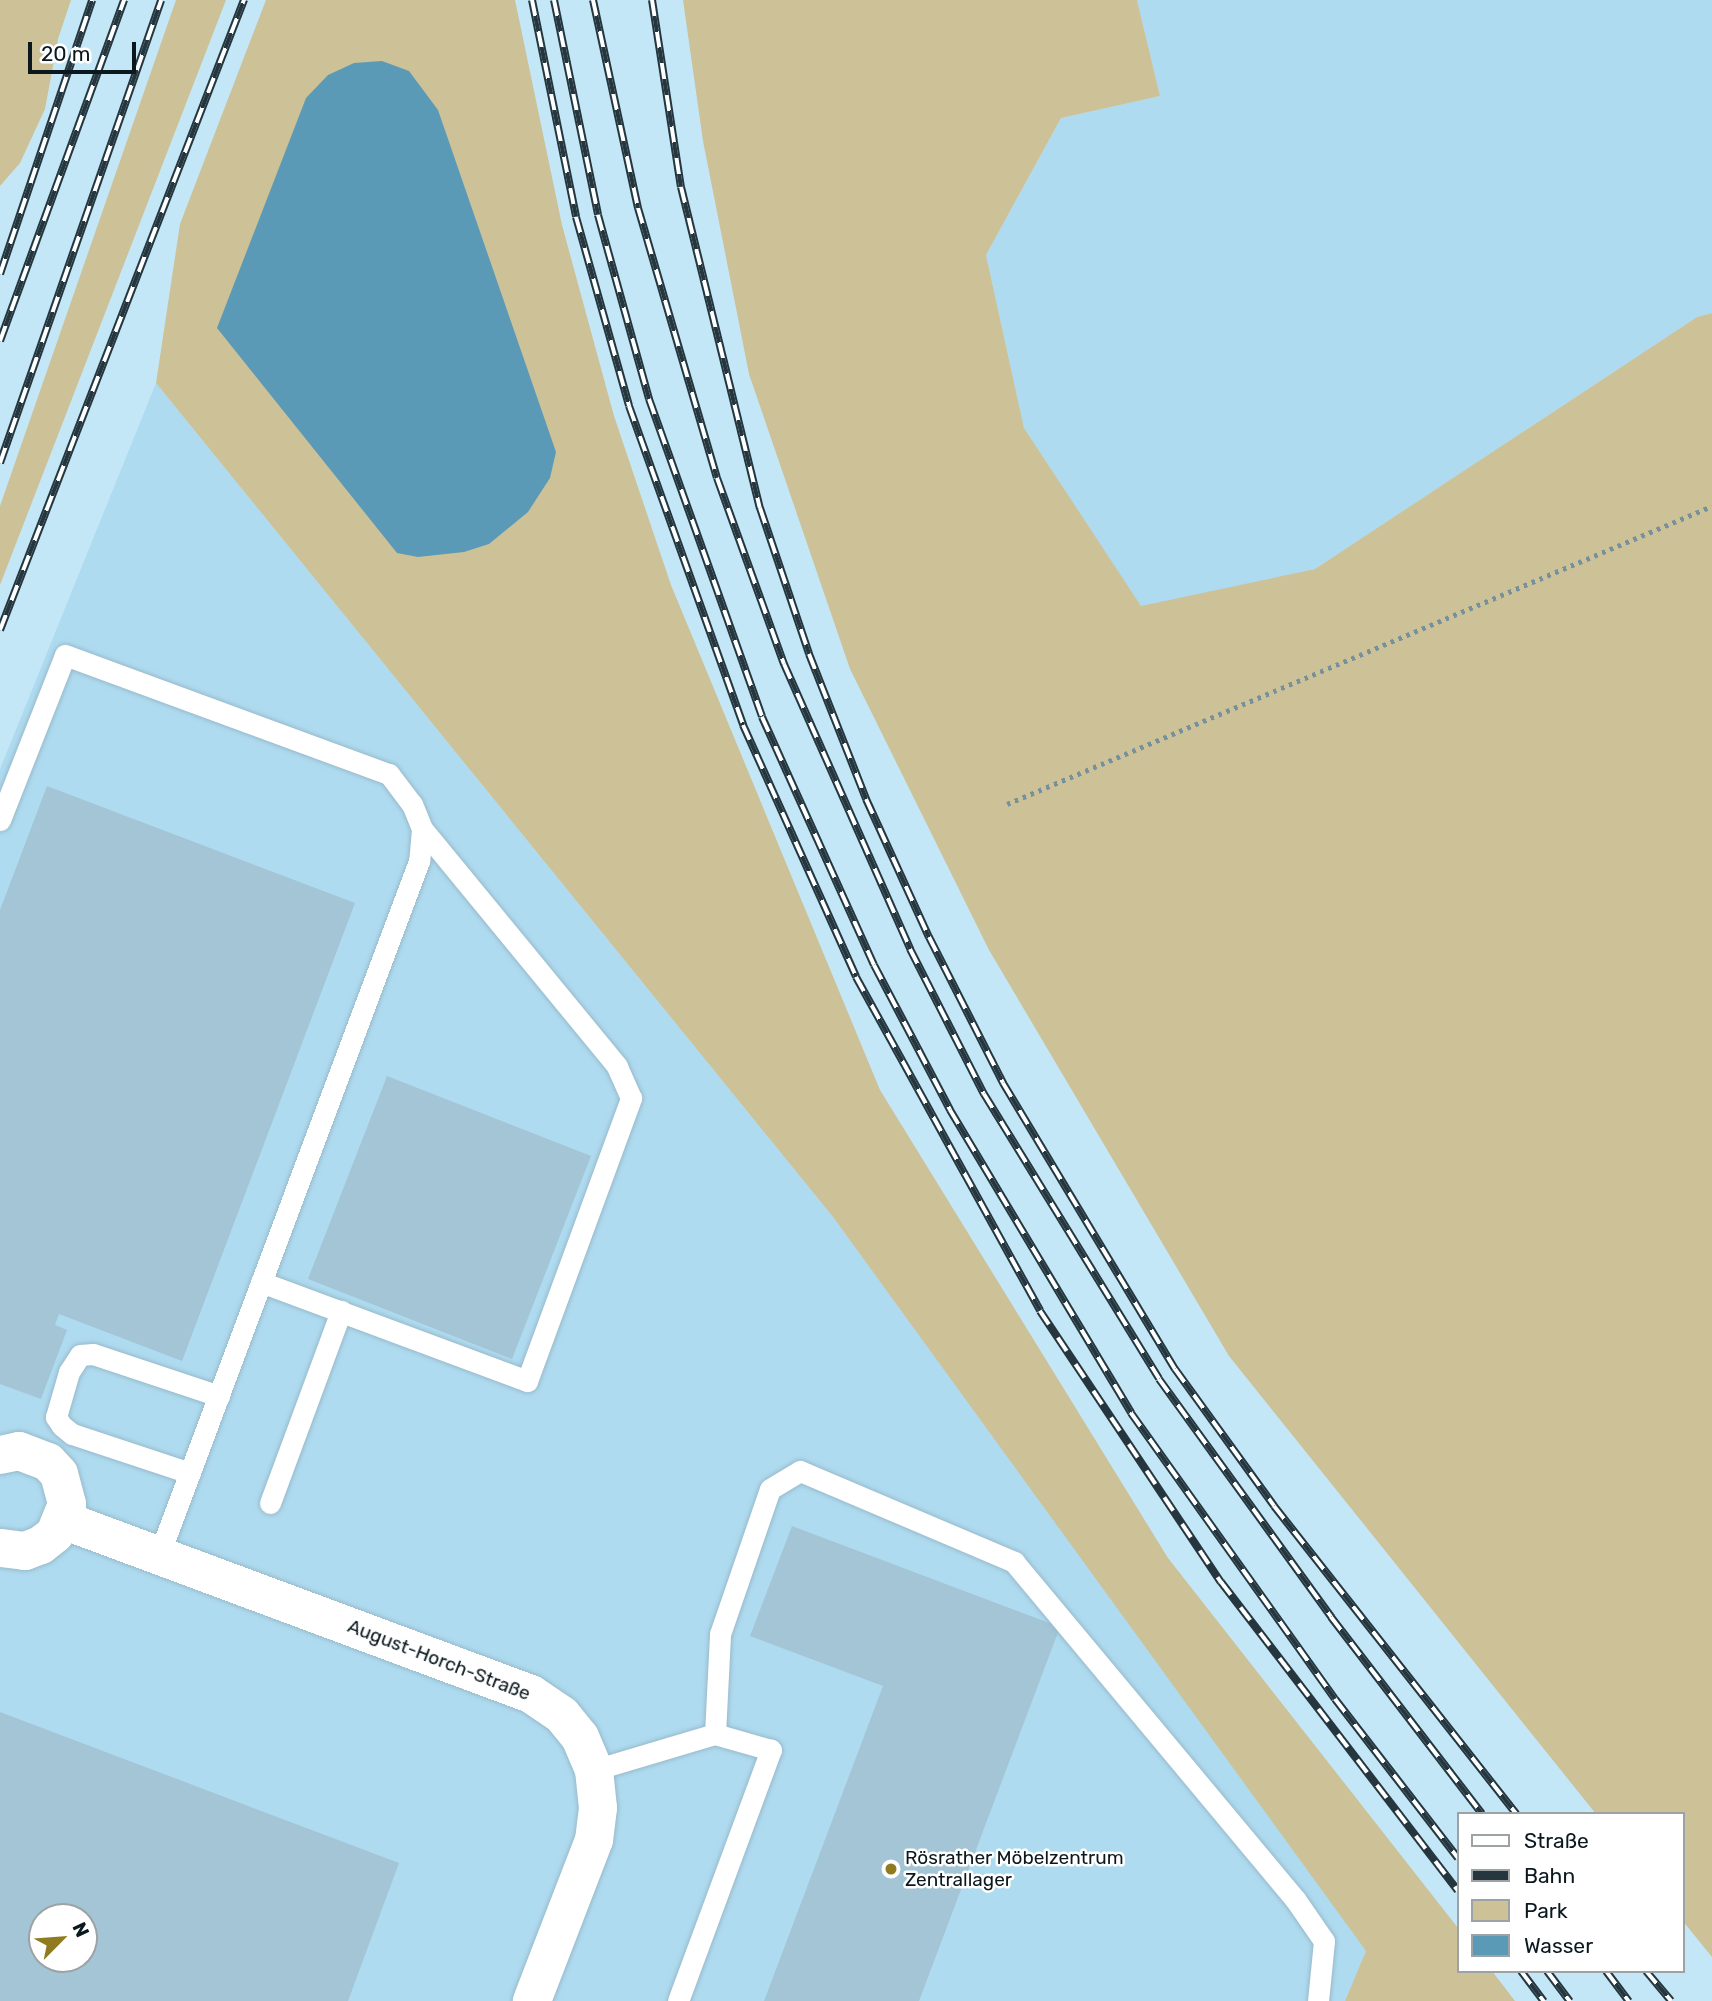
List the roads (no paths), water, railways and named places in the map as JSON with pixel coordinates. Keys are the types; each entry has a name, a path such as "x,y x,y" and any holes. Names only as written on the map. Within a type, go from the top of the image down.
{"street":[{"path":"0,1455 19,1451 48,1462 65,1489 63,1520 41,1545 25,1551 0,1548"},
{"name":"August-Horch-Straße","path":"63,1520 531,1694 562,1715 580,1737 594,1770 598,1808 594,1840 532,2001"}],"lane":[{"path":"0,820 65,655 389,774 412,804 422,830 617,1066 631,1098 527,1381 261,1282"},
{"path":"159,1555 419,861 422,830"},
{"path":"270,1503 341,1311"},
{"path":"190,1474 72,1434 62,1426 56,1417 69,1372 80,1355 93,1354 219,1396"},
{"path":"715,1734 720,1634 770,1489 800,1471 1014,1562 1295,1899 1324,1941 1318,2001"},
{"path":"594,1770 715,1734 771,1751 678,2001"}],"water":[{"path":"382,61 409,71 438,110 556,452 550,478 528,512 489,544 464,552 418,557 397,553 217,328 306,98 328,75 354,63"}],"railway":[{"path":"0,274 92,0"},
{"path":"0,341 124,0"},
{"path":"0,463 161,0"},
{"path":"0,630 244,0"},
{"path":"532,0 576,217 629,406 743,725 856,977 1040,1311 1221,1582 1456,1888"},
{"path":"554,0 598,215 649,399 762,717 874,965 950,1110 1131,1413 1335,1699 1456,1855"},
{"path":"593,0 638,208 717,478 784,664 910,949 984,1094 1159,1379 1331,1617 1480,1812"},
{"path":"652,0 681,187 760,508 809,654 866,799 929,937 1003,1083 1175,1369 1274,1506 1514,1812"},
{"path":"1523,1973 1544,2001"},
{"path":"1549,1973 1570,2001"},
{"path":"1608,1973 1629,2001"},
{"path":"1648,1973 1671,2001"}],"place":[{"name":"Rösrather Möbelzentrum Zentrallager","path":"891,1869"}]}
